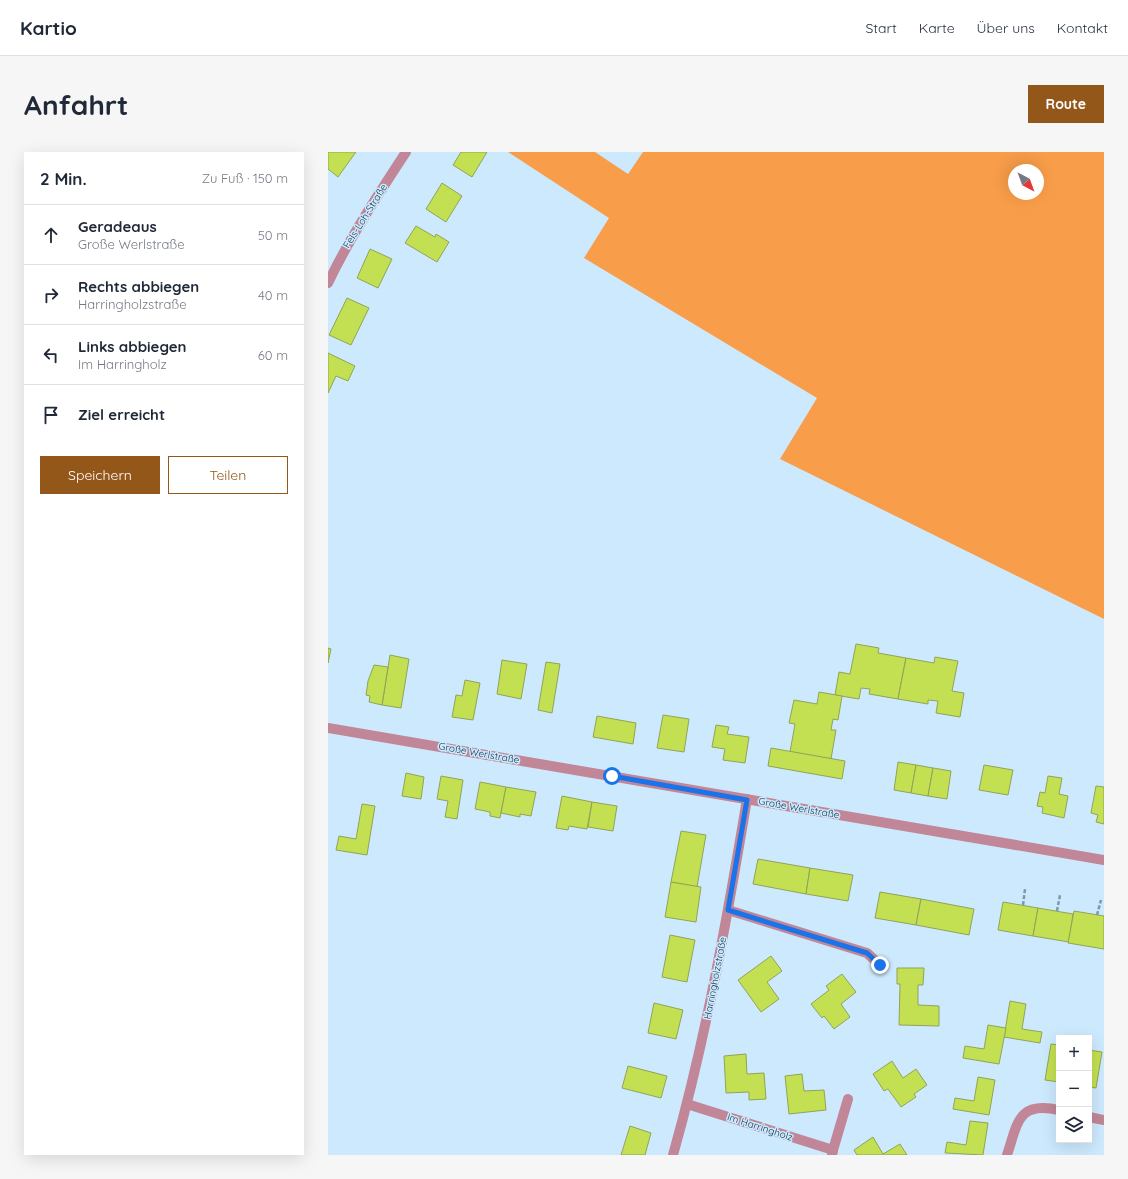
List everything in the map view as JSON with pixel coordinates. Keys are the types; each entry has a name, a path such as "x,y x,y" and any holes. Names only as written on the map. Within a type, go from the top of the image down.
{"street":[{"name":"Fels-Loh-Straße","path":"328,283 342,254 368,210 406,152"},
{"name":"Große Werlstraße","path":"328,728 1104,860"},
{"name":"Harringholzstraße","path":"673,1155 688,1104 710,1003 747,800"},
{"path":"728,910 867,953 880,965"},
{"name":"Im Harringholz","path":"688,1104 832,1152 848,1099"},
{"path":"1007,1155 1022,1115 1030,1108 1041,1107 1056,1110"},
{"path":"1092,1118 1104,1120"}],"path":[{"path":"1023,905 1025,889"},
{"path":"1057,911 1060,895"},
{"path":"1097,915 1101,900"}],"shaded area":[{"path":"508,152 595,152 628,174 643,152 1104,152 1104,619 780,459 817,398 584,258 609,218"}],"building":[{"path":"328,152 356,152 338,177 328,169"},
{"path":"461,152 487,152 472,177 453,165"},
{"path":"442,183 462,196 446,222 426,209"},
{"path":"416,226 435,237 436,234 449,242 437,262 405,243"},
{"path":"370,249 392,259 378,288 357,278"},
{"path":"347,298 369,308 351,345 329,335"},
{"path":"328,353 355,366 348,381 336,376 328,393"},
{"path":"856,644 879,648 878,653 906,658 898,699 869,694 870,689 861,688 859,699 835,695 839,672 850,674"},
{"path":"328,648 331,649 328,663"},
{"path":"390,655 409,659 401,708 382,705"},
{"path":"935,657 958,661 952,691 964,693 960,717 936,713 938,701 928,700 928,704 898,699 906,658 934,663"},
{"path":"502,660 527,664 521,699 497,694"},
{"path":"546,662 560,664 552,713 538,710"},
{"path":"374,665 388,667 382,705 369,702 370,696 366,695 368,681"},
{"path":"465,680 480,683 473,720 452,717 456,695 462,696"},
{"path":"819,692 842,696 838,720 833,719 831,730 836,730 831,759 790,752 795,724 789,723 794,700 817,704"},
{"path":"663,715 689,719 684,752 657,748"},
{"path":"597,716 636,723 633,744 593,737"},
{"path":"716,725 729,727 727,734 749,737 745,763 723,760 725,749 712,747"},
{"path":"771,748 845,761 842,779 768,766"},
{"path":"898,762 916,765 911,793 894,790"},
{"path":"916,765 933,768 928,796 911,793"},
{"path":"984,765 1013,770 1008,795 979,790"},
{"path":"933,768 951,771 947,799 928,796"},
{"path":"406,773 424,777 421,799 402,796"},
{"path":"441,776 463,780 457,819 445,817 448,801 437,799"},
{"path":"1048,776 1062,778 1059,794 1068,796 1064,818 1042,813 1043,807 1037,806 1040,792 1045,793"},
{"path":"480,782 506,787 500,818 490,816 490,812 475,809"},
{"path":"1096,786 1104,787 1104,824 1096,822 1098,815 1091,813"},
{"path":"506,787 536,792 531,816 520,814 520,817 501,813"},
{"path":"562,796 592,802 587,829 569,826 568,830 556,828"},
{"path":"592,802 617,806 613,831 588,827"},
{"path":"362,804 375,806 367,855 336,850 339,836 356,839"},
{"path":"681,831 706,835 697,887 671,882"},
{"path":"758,859 810,868 806,894 753,884"},
{"path":"810,868 853,875 848,901 806,894"},
{"path":"671,882 701,887 696,922 665,917"},
{"path":"880,892 921,899 916,925 875,918"},
{"path":"921,899 974,909 969,935 916,925"},
{"path":"1003,902 1038,908 1033,936 998,930"},
{"path":"1038,908 1073,914 1069,942 1033,936"},
{"path":"1074,911 1104,916 1104,949 1068,943"},
{"path":"670,935 695,940 687,982 662,977"},
{"path":"771,956 782,971 767,982 779,999 761,1012 738,980"},
{"path":"897,968 924,968 923,985 918,985 918,1005 939,1006 939,1026 899,1025 900,984 897,984"},
{"path":"842,974 856,992 841,1004 850,1017 834,1029 824,1016 822,1018 811,1004 829,990 826,986"},
{"path":"1010,1001 1026,1004 1022,1029 1042,1032 1040,1043 1004,1037"},
{"path":"654,1003 683,1010 676,1039 648,1033"},
{"path":"988,1025 1006,1028 999,1064 963,1058 965,1046 984,1049"},
{"path":"1051,1044 1056,1045 1056,1082 1045,1080"},
{"path":"1092,1050 1102,1052 1096,1088 1092,1087"},
{"path":"746,1054 747,1074 764,1073 766,1099 749,1100 749,1092 726,1093 724,1056"},
{"path":"892,1061 903,1078 916,1069 927,1085 914,1094 916,1097 901,1107 888,1089 884,1091 873,1074"},
{"path":"628,1066 667,1076 661,1098 622,1088"},
{"path":"802,1074 804,1091 824,1090 826,1110 789,1114 785,1076"},
{"path":"978,1077 995,1080 989,1115 953,1109 955,1098 974,1101"},
{"path":"970,1121 988,1123 983,1155 945,1153 947,1142 966,1145"},
{"path":"630,1126 651,1133 645,1155 621,1155"},
{"path":"873,1137 883,1154 900,1144 907,1155 857,1155 854,1150"}],"route":[{"path":"612,776 747,800 728,910 867,953 880,965"}]}
